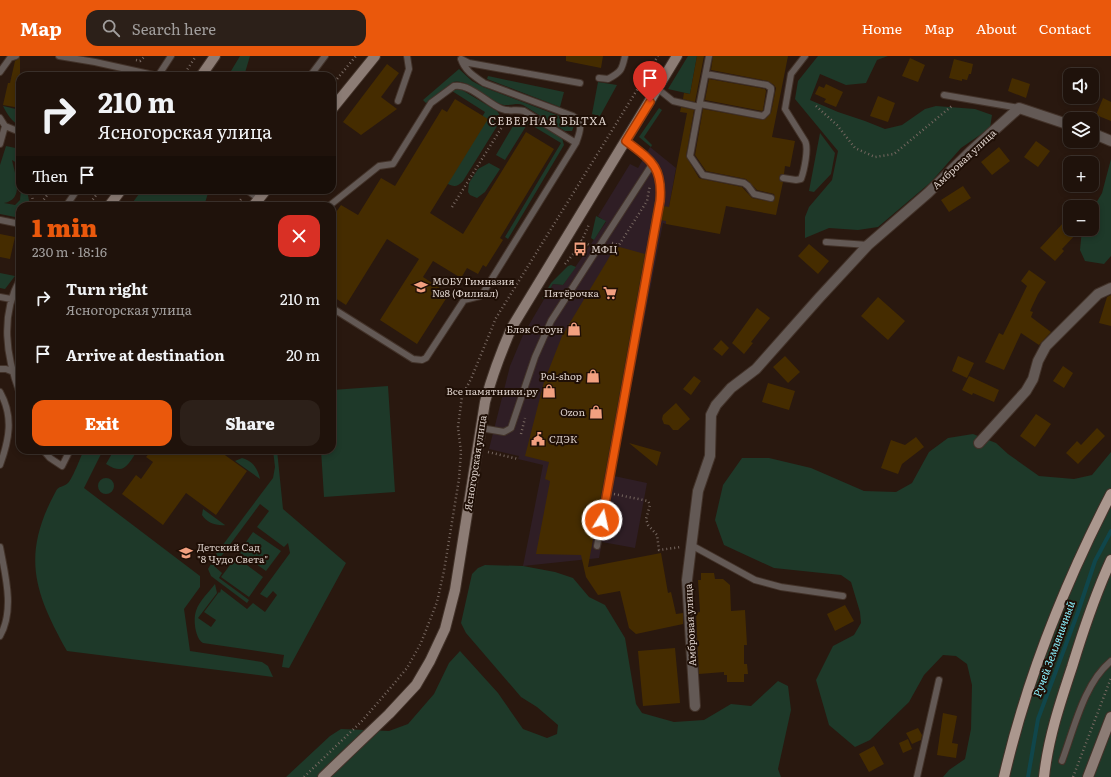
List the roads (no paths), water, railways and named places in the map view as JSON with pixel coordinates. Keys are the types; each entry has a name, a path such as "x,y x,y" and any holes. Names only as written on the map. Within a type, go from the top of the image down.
{"main road":[{"path":"1004,777 1015,729 1035,668 1063,596 1111,494"},
{"path":"1044,777 1052,731 1064,689 1083,632 1111,560"}],"street":[{"path":"204,72 215,56"},
{"path":"336,104 375,56"},
{"name":"Ясногорская улица","path":"324,777 389,714 416,684 430,661 445,629 455,590 481,428 492,377 512,327 677,56"},
{"path":"1019,108 1063,123"},
{"name":"Амбровая улица","path":"695,706 687,580 698,491 710,456 711,416 716,405 731,388 756,369 868,245 928,193 970,152 1019,108"},
{"path":"1099,136 1111,141"},
{"path":"256,202 263,194"},
{"path":"979,443 1026,391 1033,380 1038,361 1046,346 1098,294 1111,288"},
{"path":"1088,777 1111,717"}],"lane":[{"path":"0,72 10,58 16,56"},
{"path":"58,56 133,72"},
{"path":"161,72 171,56"},
{"path":"313,72 325,56"},
{"path":"398,101 409,69 407,56"},
{"path":"599,78 608,79 620,72 623,67 625,56"},
{"path":"709,56 690,156 701,173 706,176 744,183 754,194 771,198"},
{"path":"783,178 796,180 801,179 807,144 785,109 791,74 805,56"},
{"path":"460,57 469,62 580,83"},
{"path":"336,311 413,359 422,360 426,358 464,300 480,296 483,293 576,143 581,130 578,119 484,83 473,76 464,66 460,57"},
{"path":"785,73 791,74"},
{"path":"658,89 673,101 764,116 770,92 770,88 767,85 706,74"},
{"path":"334,202 379,166 393,164 432,103 454,86 464,87 501,109 508,111 524,111 576,143"},
{"path":"944,95 1019,108"},
{"path":"0,118 6,126 16,130"},
{"path":"0,144 6,126"},
{"path":"597,546 661,190 658,172 653,163 626,141"},
{"path":"481,428 504,432 511,428 535,357 548,327 653,163"},
{"path":"0,220 16,223"},
{"path":"826,242 868,245"},
{"path":"16,288 11,300 6,332 11,371 16,384"},
{"path":"0,297 11,300"},
{"path":"0,369 11,371"},
{"path":"0,392 6,404 9,432 8,443 0,465"},
{"path":"46,454 62,466 68,454"},
{"path":"691,545 755,580 781,587 843,596"},
{"path":"0,547 6,622 0,636"},
{"path":"1062,761 1088,690 1102,668 1111,661"},
{"path":"916,777 939,680"}],"waterway":[{"name":"Ручей Земляничный","path":"1028,777 1038,719 1078,612 1095,561 1111,531"}],"place":[{"name":"МФЦ","path":"580,249"},
{"name":"МОБУ Гимназия №8 (Филиал)","path":"421,287"},
{"name":"Пятёрочка","path":"610,293"},
{"name":"Блэк Стоун","path":"574,329"},
{"name":"Pol-shop","path":"593,376"},
{"name":"Все памятники.ру","path":"549,391"},
{"name":"Ozon","path":"596,412"},
{"name":"СДЭК","path":"538,439"},
{"name":"Детский Сад \"8 Чудо Света\"","path":"186,553"}],"district":[{"name":"СЕВЕРНАЯ БЫТХА","path":"548,121"}]}
